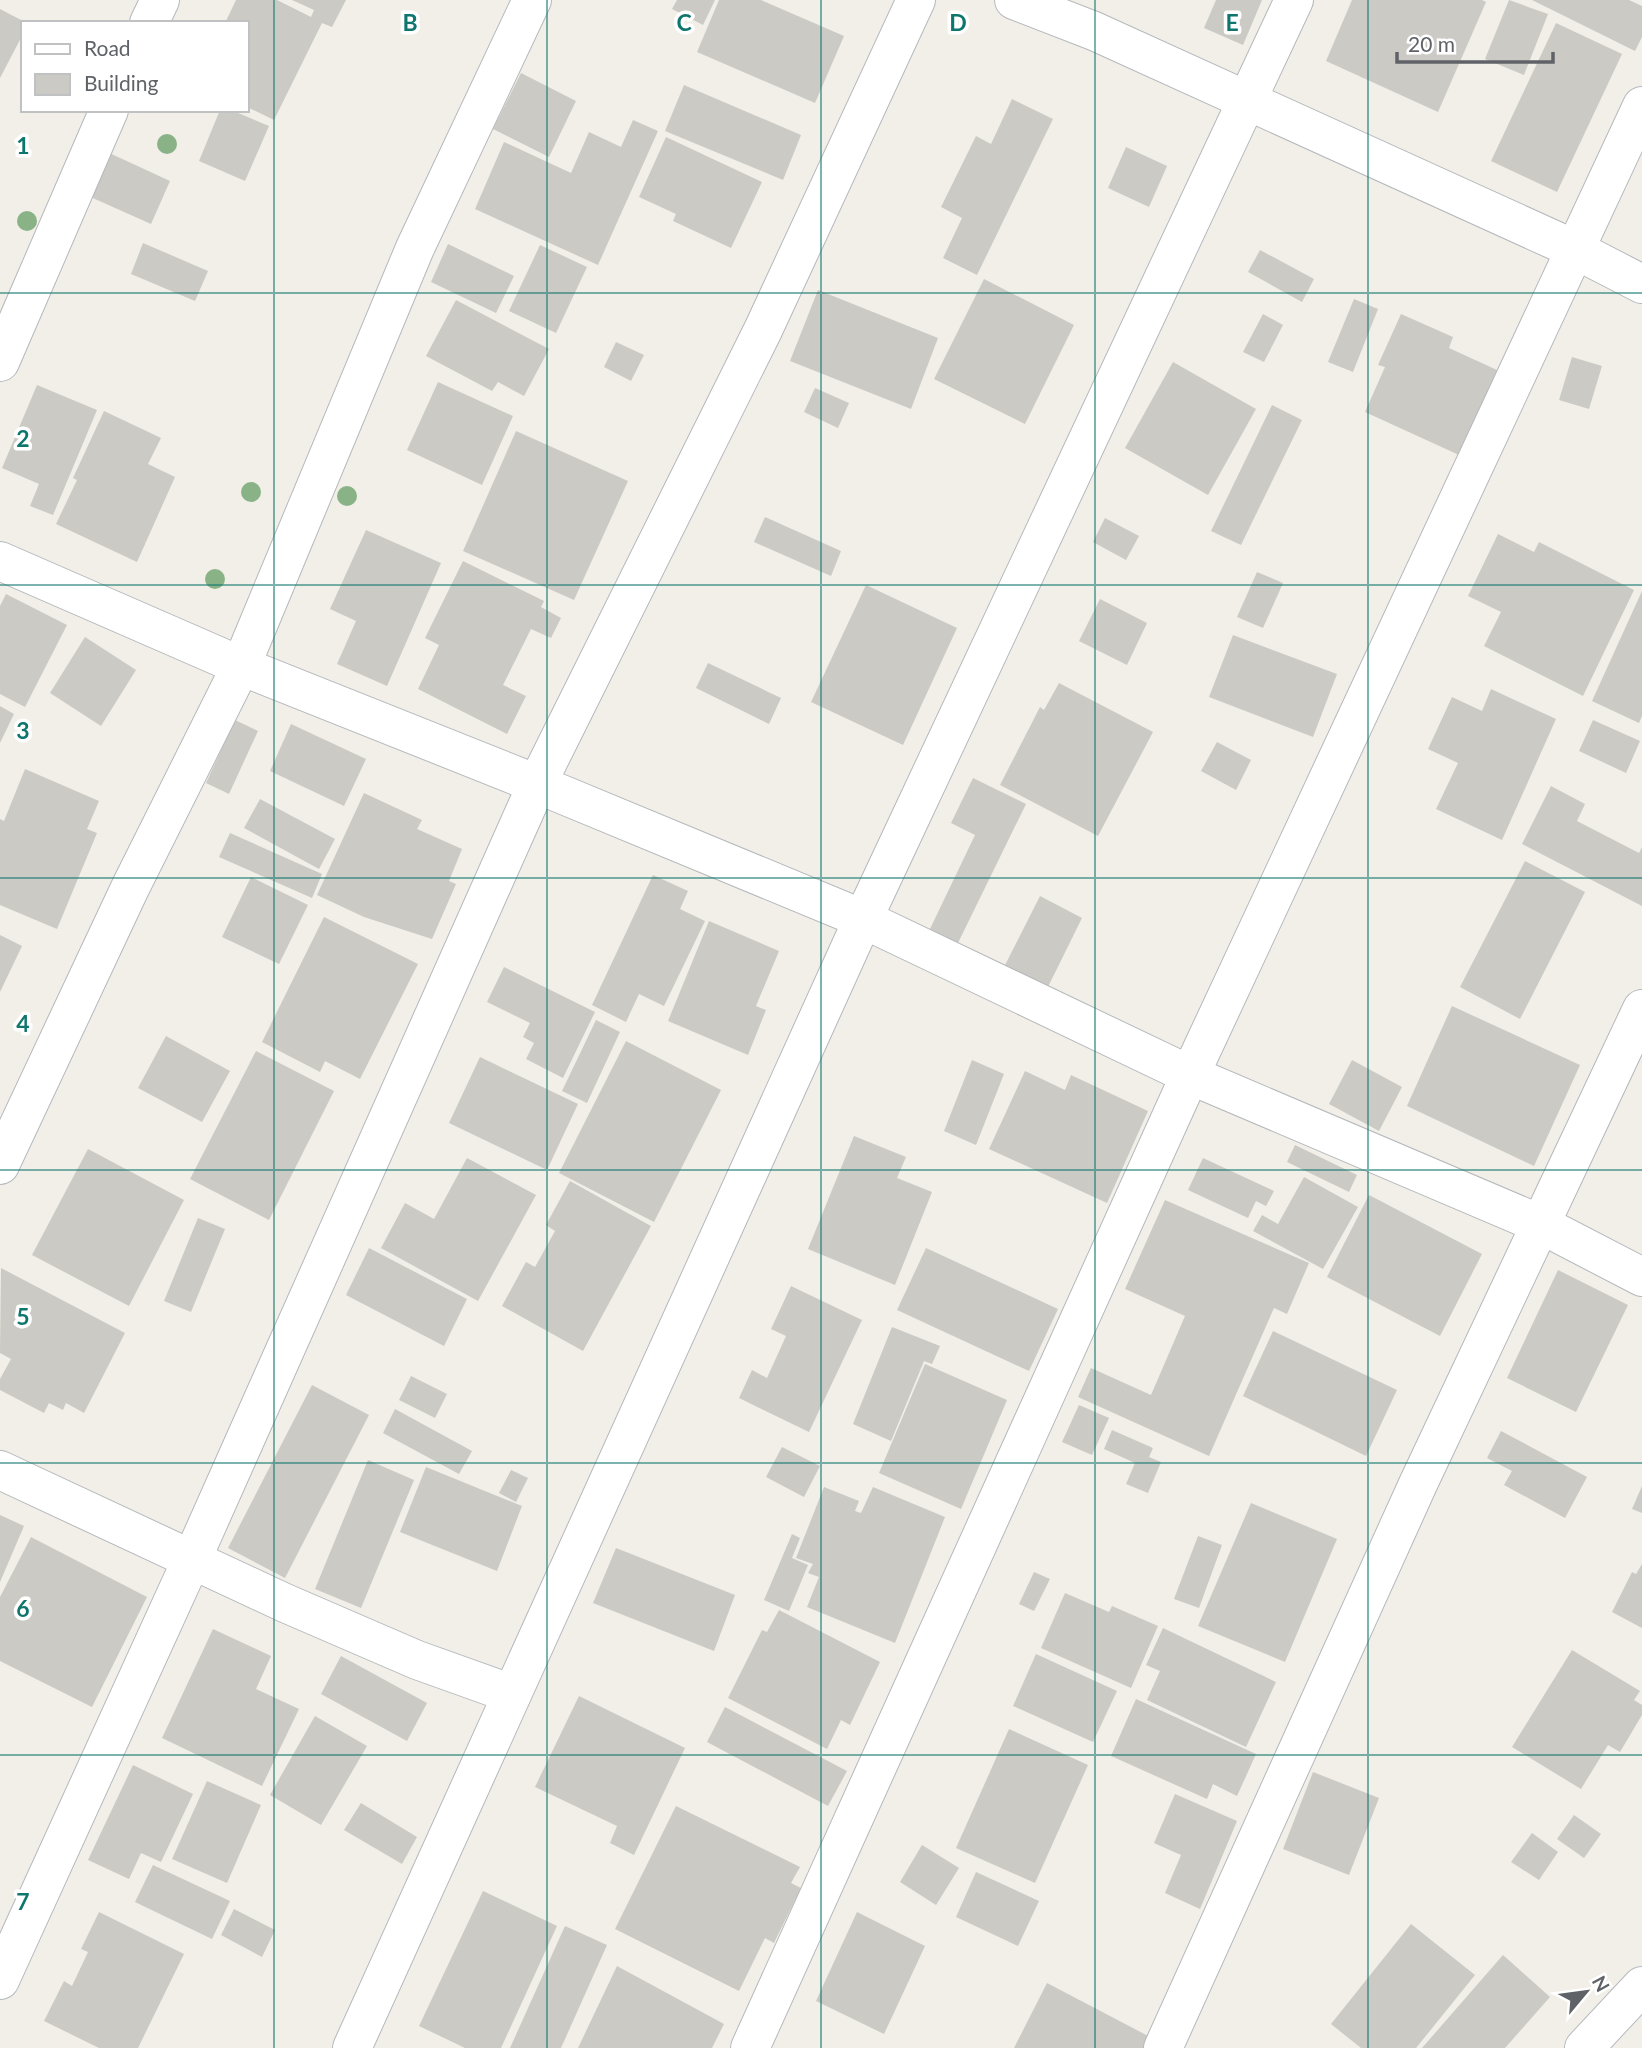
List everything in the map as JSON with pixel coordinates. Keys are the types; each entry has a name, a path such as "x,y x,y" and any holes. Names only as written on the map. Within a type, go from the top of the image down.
{"street":[{"path":"150,21 160,0"},
{"path":"0,1165 130,888 241,666 415,248 532,0"},
{"path":"0,1980 192,1559 537,784 763,330 916,0"},
{"path":"1014,0 1094,31 1574,249 1642,284"},
{"path":"352,2048 863,919 1294,0"},
{"path":"750,2048 1190,1075 1642,106"},
{"path":"0,362 108,112"},
{"path":"0,561 241,666 537,784 863,919 1190,1075 1540,1224 1642,1277"},
{"path":"1163,2048 1412,1497 1642,1009"},
{"path":"0,1469 417,1660 512,1695"},
{"path":"1584,2048 1642,1986"}],"building":[{"path":"236,0 277,0 311,17 314,10 292,0 346,0 332,27 322,23 274,120 248,107 248,21 226,21"},
{"path":"677,0 715,0 703,25 672,9"},
{"path":"719,0 761,0 844,36 815,103 697,52"},
{"path":"1216,0 1262,0 1243,45 1204,28"},
{"path":"1352,0 1486,2 1438,112 1326,61"},
{"path":"1509,0 1548,14 1524,75 1485,59"},
{"path":"1532,0 1629,0 1642,6 1642,37 1635,51"},
{"path":"0,9 23,21 21,38 0,78"},
{"path":"1556,23 1622,54 1557,192 1491,161"},
{"path":"521,73 576,101 549,157 493,129"},
{"path":"684,85 801,135 783,180 665,131"},
{"path":"1012,99 1053,119 977,275 943,258 962,218 941,207 976,136 991,144"},
{"path":"219,112 236,112 269,126 245,181 199,161"},
{"path":"633,120 658,131 598,265 475,209 504,142 571,173 589,132 621,147"},
{"path":"666,137 762,182 731,248 673,221 676,214 639,197"},
{"path":"1126,147 1167,166 1149,207 1108,188"},
{"path":"105,151 170,181 151,224 86,195"},
{"path":"143,243 208,271 195,301 131,274"},
{"path":"448,244 514,276 496,313 431,282"},
{"path":"540,245 587,267 556,333 509,311"},
{"path":"1260,250 1314,279 1302,302 1248,272"},
{"path":"984,279 1074,325 1025,424 934,379"},
{"path":"818,290 938,338 911,409 790,361"},
{"path":"1354,299 1378,309 1353,372 1328,362"},
{"path":"456,300 549,349 524,396 498,382 492,391 426,356"},
{"path":"1263,314 1283,325 1264,362 1243,352"},
{"path":"1401,314 1453,337 1449,348 1497,370 1459,455 1365,412 1385,367 1378,365"},
{"path":"616,342 644,355 631,381 604,367"},
{"path":"1572,357 1602,366 1589,409 1559,400"},
{"path":"1173,362 1256,409 1208,495 1125,448"},
{"path":"438,382 513,416 482,485 407,450"},
{"path":"37,385 97,410 53,515 30,506 39,484 2,468"},
{"path":"815,388 849,403 838,428 804,412"},
{"path":"1272,405 1302,420 1241,545 1211,531"},
{"path":"104,411 161,438 148,464 175,477 137,562 56,524 77,480 73,478"},
{"path":"516,431 628,481 574,600 463,551"},
{"path":"765,517 841,551 831,576 754,542"},
{"path":"1105,518 1139,536 1126,560 1093,542"},
{"path":"366,530 441,563 387,686 337,664 356,621 330,609"},
{"path":"1498,534 1534,552 1539,542 1634,590 1583,696 1484,646 1501,612 1468,596"},
{"path":"463,561 544,601 541,607 561,618 551,638 531,629 503,685 526,696 507,734 418,689 439,645 425,638"},
{"path":"1257,572 1283,583 1263,628 1237,617"},
{"path":"866,585 957,628 903,745 811,702"},
{"path":"1642,591 1642,716 1639,723 1592,701"},
{"path":"6,594 67,625 25,707 0,694 0,606"},
{"path":"1100,599 1147,623 1127,665 1079,641"},
{"path":"1233,635 1337,674 1313,737 1209,697"},
{"path":"85,637 136,670 101,726 50,693"},
{"path":"708,663 781,698 769,724 696,688"},
{"path":"1059,683 1153,732 1098,836 1000,785 1040,707 1044,710"},
{"path":"1491,689 1556,719 1502,840 1436,809 1458,763 1428,749 1452,697 1482,711"},
{"path":"0,706 14,714 0,743"},
{"path":"235,720 258,731 229,794 206,783"},
{"path":"1593,720 1640,741 1626,773 1579,751"},
{"path":"291,724 366,759 344,806 270,771"},
{"path":"1217,742 1251,760 1236,790 1201,771"},
{"path":"25,769 99,801 87,829 97,833 57,929 0,905 0,819 4,821"},
{"path":"973,778 1026,804 957,945 929,931 975,835 951,823"},
{"path":"1551,786 1585,804 1577,821 1639,853 1642,847 1642,906 1522,844"},
{"path":"364,793 422,820 417,829 462,849 449,881 456,884 432,939 364,917 317,895"},
{"path":"260,799 335,839 319,869 244,828"},
{"path":"230,833 322,874 312,898 219,857"},
{"path":"1525,861 1585,892 1520,1019 1460,987"},
{"path":"653,875 688,891 680,909 705,921 664,1006 639,994 626,1022 592,1005"},
{"path":"251,877 308,905 279,964 222,937"},
{"path":"1040,896 1082,918 1043,997 1000,975"},
{"path":"324,917 418,964 360,1079 325,1061 320,1072 262,1042"},
{"path":"709,921 779,951 756,1006 766,1010 748,1055 668,1021"},
{"path":"0,935 22,946 0,992"},
{"path":"504,967 595,1012 563,1078 526,1059 534,1043 523,1037 530,1023 487,1002"},
{"path":"1452,1006 1580,1065 1534,1166 1407,1106"},
{"path":"596,1020 620,1032 587,1103 562,1091"},
{"path":"166,1036 230,1071 202,1122 138,1088"},
{"path":"626,1041 721,1090 654,1222 559,1173"},
{"path":"256,1051 334,1091 269,1220 190,1179"},
{"path":"480,1057 578,1104 547,1170 449,1123"},
{"path":"972,1060 1004,1074 976,1145 944,1131"},
{"path":"1352,1060 1402,1087 1379,1131 1329,1104"},
{"path":"1025,1071 1065,1090 1071,1075 1148,1111 1107,1203 989,1149"},
{"path":"854,1136 906,1157 897,1178 932,1192 895,1285 808,1249"},
{"path":"1295,1145 1357,1175 1349,1192 1287,1162"},
{"path":"88,1149 184,1200 129,1306 32,1255"},
{"path":"467,1158 536,1195 478,1301 381,1248 405,1203 434,1219"},
{"path":"1203,1158 1274,1191 1266,1206 1256,1201 1248,1218 1188,1190"},
{"path":"1304,1177 1358,1207 1323,1269 1253,1231 1262,1215 1278,1224"},
{"path":"570,1181 651,1226 583,1351 502,1306 526,1262 535,1267 555,1231 546,1225"},
{"path":"1369,1195 1482,1254 1440,1336 1327,1277"},
{"path":"1165,1200 1309,1263 1287,1314 1274,1308 1209,1456 1078,1397 1091,1368 1151,1395 1185,1316 1125,1289"},
{"path":"198,1218 225,1229 191,1312 164,1301"},
{"path":"369,1248 467,1299 444,1346 346,1295"},
{"path":"926,1248 1058,1309 1029,1371 897,1310"},
{"path":"1,1268 125,1333 84,1413 66,1403 63,1410 49,1403 44,1413 0,1390 0,1379 11,1359 0,1353"},
{"path":"1558,1270 1628,1305 1576,1412 1507,1378"},
{"path":"791,1286 862,1320 809,1432 739,1398 752,1370 767,1378 786,1336 771,1329"},
{"path":"892,1327 940,1346 932,1364 924,1361 891,1441 853,1424"},
{"path":"1273,1331 1397,1390 1366,1456 1243,1396"},
{"path":"925,1364 1007,1400 961,1509 879,1473"},
{"path":"411,1376 447,1394 435,1418 399,1400"},
{"path":"312,1385 369,1415 285,1578 228,1548"},
{"path":"1079,1405 1109,1418 1092,1455 1062,1442"},
{"path":"395,1409 472,1451 459,1474 383,1433"},
{"path":"1112,1430 1153,1448 1149,1457 1161,1462 1148,1493 1126,1484 1135,1463 1104,1449"},
{"path":"1501,1431 1587,1477 1565,1518 1504,1485 1512,1471 1487,1458"},
{"path":"782,1447 820,1466 804,1497 766,1477"},
{"path":"368,1460 414,1480 361,1608 315,1589"},
{"path":"426,1467 522,1506 497,1571 400,1532"},
{"path":"511,1470 528,1478 516,1502 499,1493"},
{"path":"1642,1486 1642,1513 1632,1509"},
{"path":"824,1487 859,1501 855,1511 861,1513 873,1487 945,1517 895,1643 807,1607 819,1577 808,1573 813,1564 796,1558"},
{"path":"1251,1503 1337,1539 1285,1662 1198,1626"},
{"path":"0,1515 24,1526 0,1582"},
{"path":"792,1534 800,1538 792,1558 808,1565 789,1611 764,1600"},
{"path":"1198,1536 1222,1545 1199,1608 1174,1599"},
{"path":"31,1537 147,1597 92,1707 0,1661 0,1597"},
{"path":"616,1548 735,1595 714,1651 593,1603"},
{"path":"1642,1564 1642,1628 1612,1612 1632,1572 1636,1574"},
{"path":"1034,1572 1050,1579 1034,1611 1019,1604"},
{"path":"1065,1593 1109,1612 1112,1606 1158,1626 1131,1688 1041,1648"},
{"path":"779,1610 880,1662 850,1725 841,1720 827,1749 728,1698 762,1630 767,1632"},
{"path":"1163,1628 1276,1682 1246,1747 1147,1700 1160,1671 1146,1665"},
{"path":"213,1629 271,1656 256,1689 299,1709 262,1786 162,1738"},
{"path":"1572,1650 1640,1691 1634,1700 1642,1705 1642,1715 1620,1752 1608,1745 1581,1789 1512,1747"},
{"path":"1036,1654 1117,1691 1093,1742 1013,1706"},
{"path":"341,1656 427,1703 407,1741 321,1694"},
{"path":"579,1696 685,1748 634,1855 610,1843 617,1826 535,1787"},
{"path":"1136,1699 1256,1754 1237,1796 1213,1784 1207,1799 1111,1756"},
{"path":"725,1707 847,1771 828,1806 707,1742"},
{"path":"315,1716 367,1746 321,1825 270,1795"},
{"path":"1009,1729 1088,1765 1035,1883 956,1848"},
{"path":"133,1765 193,1794 161,1862 141,1853 129,1879 88,1860"},
{"path":"1313,1772 1379,1798 1349,1875 1283,1849"},
{"path":"207,1781 261,1805 227,1883 172,1859"},
{"path":"1175,1794 1237,1821 1200,1909 1165,1893 1181,1855 1154,1843"},
{"path":"361,1803 417,1837 402,1864 344,1830"},
{"path":"676,1806 800,1867 791,1883 801,1888 774,1943 765,1938 739,1991 615,1929"},
{"path":"1574,1815 1601,1834 1584,1858 1557,1839"},
{"path":"1532,1833 1558,1852 1539,1880 1511,1862"},
{"path":"922,1845 959,1868 936,1905 900,1882"},
{"path":"153,1865 230,1901 212,1939 135,1902"},
{"path":"976,1872 1039,1901 1018,1946 956,1917"},
{"path":"483,1891 557,1926 501,2048 465,2048 419,2026"},
{"path":"234,1909 275,1930 262,1957 221,1935"},
{"path":"99,1912 184,1954 138,2048 99,2048 44,2021 64,1981 72,1986 88,1952 81,1949"},
{"path":"857,1912 925,1946 884,2034 816,2001"},
{"path":"1411,1924 1475,1975 1416,2048 1361,2048 1331,2024"},
{"path":"565,1926 607,1945 561,2048 510,2048"},
{"path":"1503,1955 1550,1997 1505,2048 1422,2048"},
{"path":"617,1966 724,2024 712,2048 578,2048"},
{"path":"1047,1983 1152,2038 1147,2048 1014,2048"}]}
